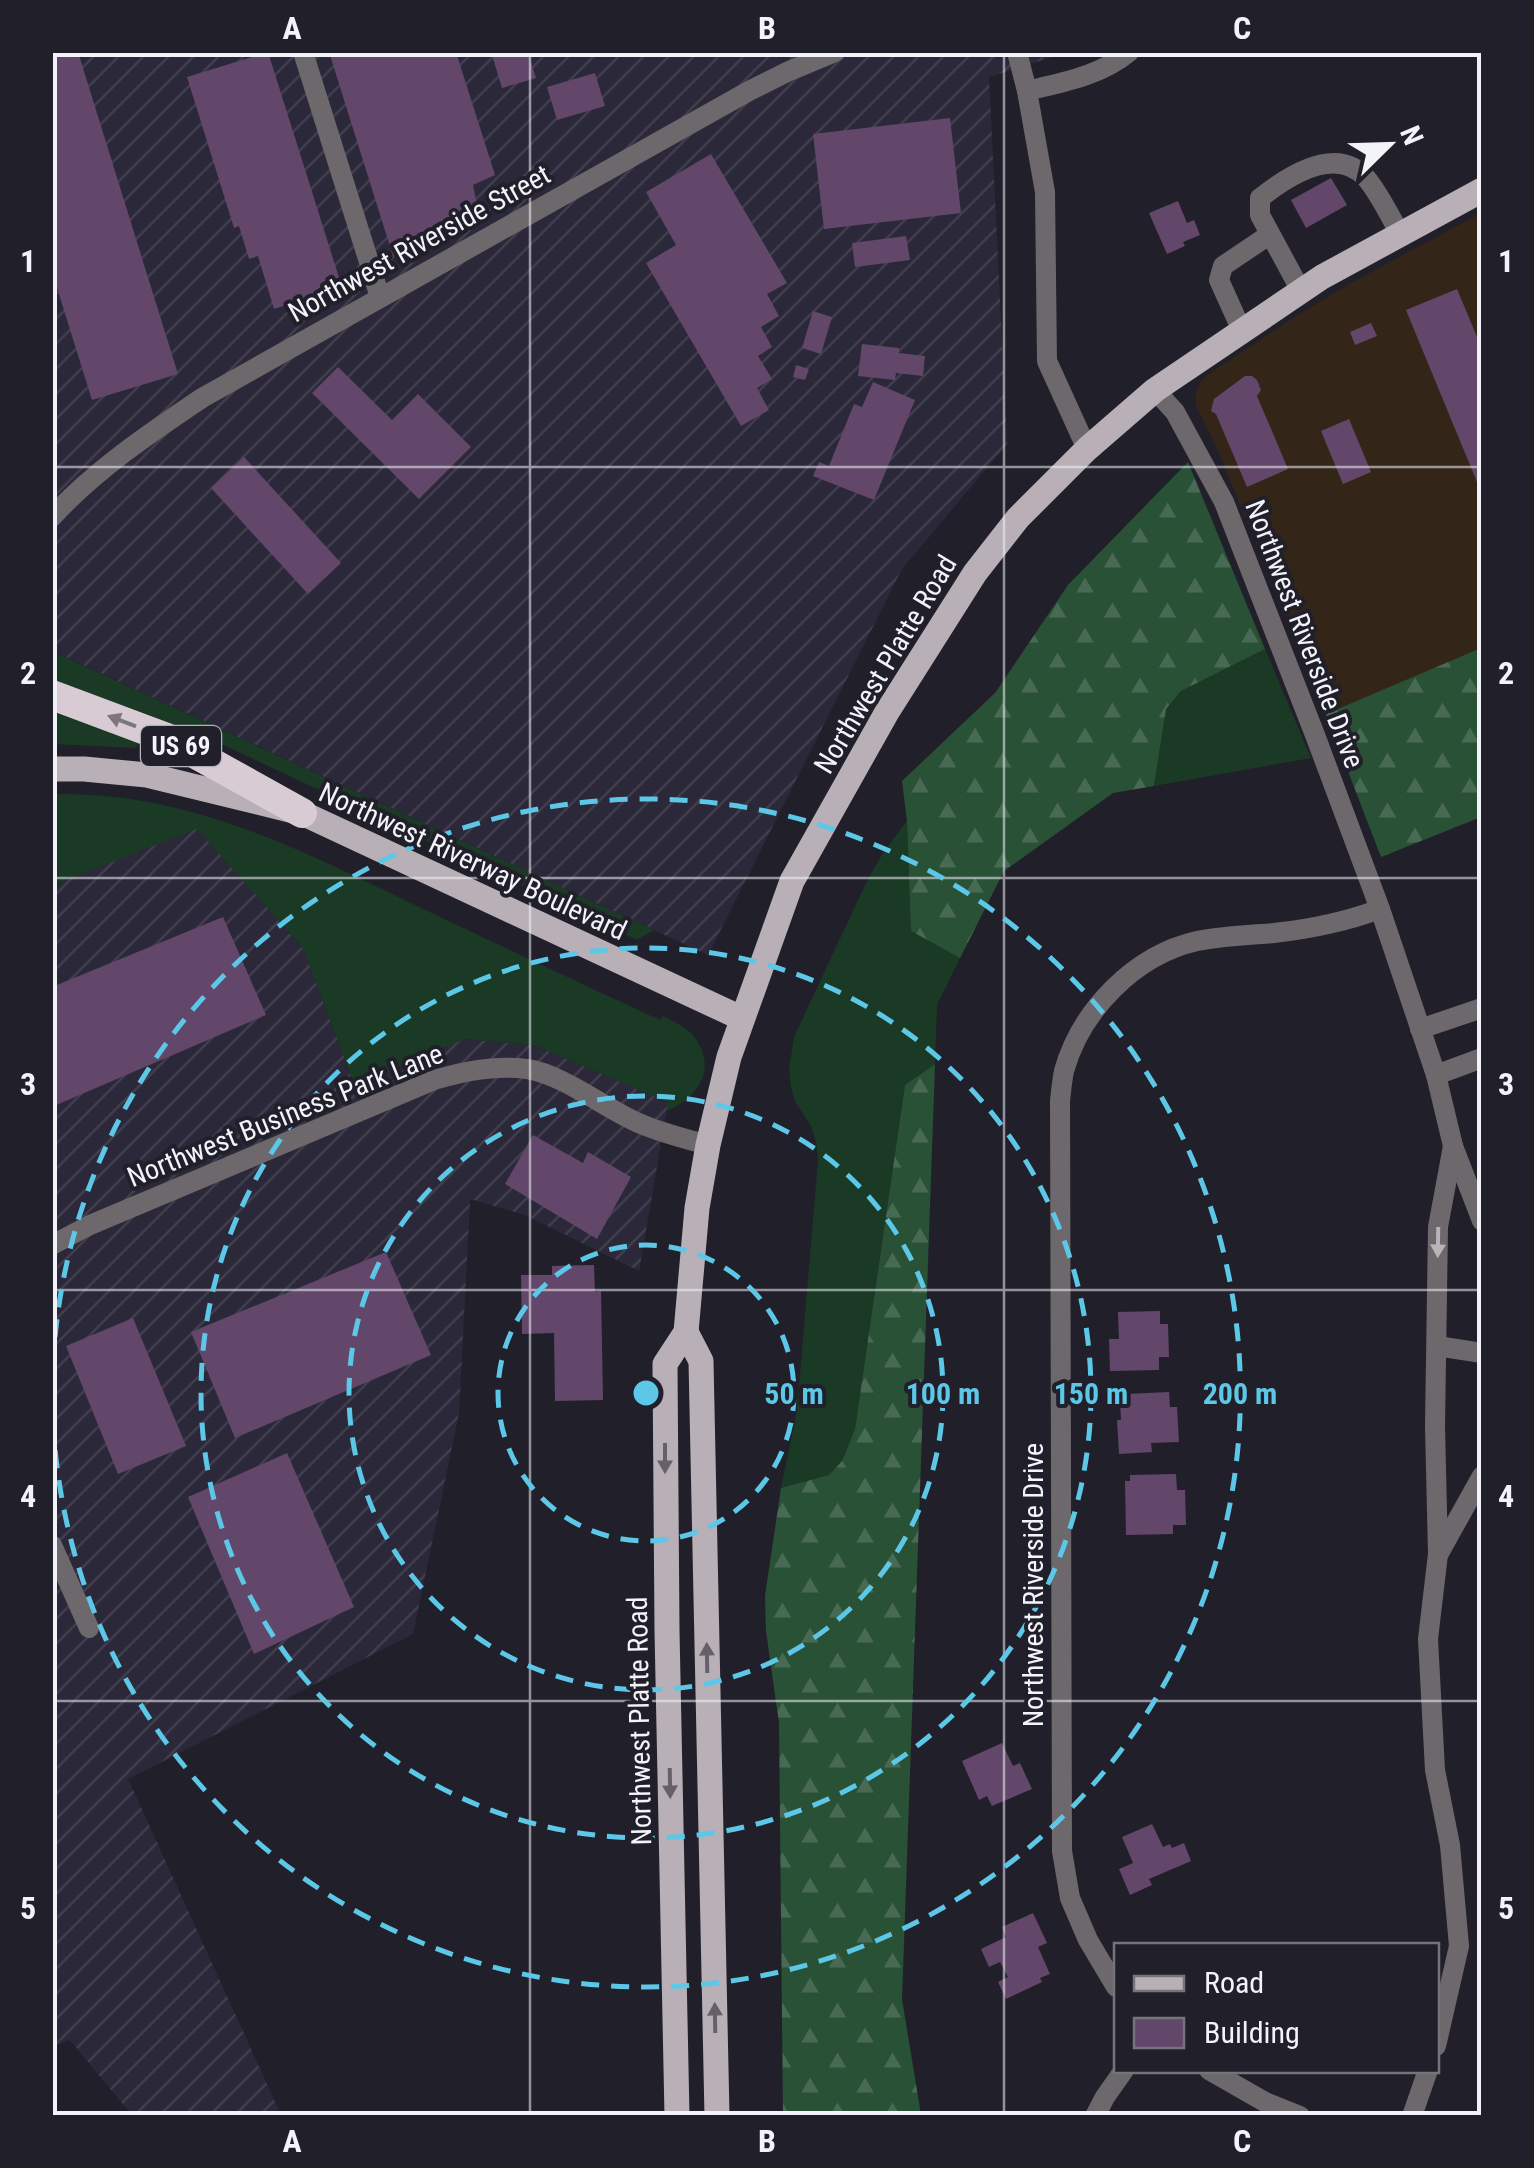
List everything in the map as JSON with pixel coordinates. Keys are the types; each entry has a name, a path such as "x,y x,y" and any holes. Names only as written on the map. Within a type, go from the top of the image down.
{"highway":[{"name":"US 69","path":"52,695 167,738 302,812"}],"main road":[{"name":"Northwest Platte Road","path":"678,2116 665,1364 686,1332 697,1208 729,1057 792,881 887,712 991,550 1087,448 1156,390 1322,277 1482,190"},
{"name":"Northwest Riverway Boulevard","path":"52,770 147,775 302,812 742,1018"},
{"name":"Northwest Platte Road","path":"686,1332 701,1362 716,2116"}],"street":[{"path":"303,52 380,297"},
{"name":"Northwest Riverside Street","path":"52,517 153,432 262,362 749,91 835,52"},
{"path":"1017,52 1028,90 1045,192 1047,361 1087,448"},
{"path":"1028,90 1085,77 1118,62 1129,52"},
{"path":"1301,291 1260,215 1260,198 1304,170 1327,162 1342,164 1365,176 1400,234"},
{"path":"1242,331 1223,294 1219,280 1222,266 1269,234"},
{"name":"Northwest Riverside Drive","path":"1156,390 1175,412 1224,502 1380,909 1436,1075 1454,1146 1482,1221"},
{"name":"Northwest Riverside Drive","path":"1114,1984 1088,1940 1070,1898 1062,1851 1060,1102 1064,1071 1089,1019 1112,989 1140,965 1169,950 1197,941 1342,923 1380,909"},
{"path":"1420,1029 1482,1008"},
{"path":"1436,1075 1482,1058"},
{"name":"Northwest Business Park Lane","path":"52,1244 434,1080 465,1072 499,1067 532,1070 577,1089 639,1124 708,1145"},
{"path":"1439,2032 1459,1946 1450,1845 1436,1770 1428,1640 1438,1554 1438,1227 1454,1146"},
{"path":"1437,1346 1482,1353"},
{"path":"1438,1554 1482,1476"},
{"path":"52,1544 89,1628"},
{"path":"1095,2116 1122,2073"},
{"path":"1214,2073 1265,2102 1300,2116"},
{"path":"1412,2116 1427,2073"}],"shaded area":[{"path":"53,53 1066,53 989,77 1007,444 902,569 708,955 53,651"},
{"path":"1481,213 1481,648 1326,714 1197,408 1199,384 1351,283"},
{"path":"197,828 303,948 354,1083 464,1039 534,1045 668,1102 639,1271 525,1215 470,1199 459,1413 413,1634 128,1779 281,2115 132,2115 70,2040 53,2046 53,885"}],"green space":[{"path":"1188,462 1265,649 1181,691 1166,709 1154,786 1113,793 1004,871 960,958 911,931 902,781 995,693 1068,585"},
{"path":"1481,648 1481,817 1381,857 1326,714"},
{"path":"1265,649 1311,758 1154,786 1166,709 1181,691"},
{"path":"52,651 654,930 637,940 230,748 53,681"},
{"path":"52,709 139,743 136,748 53,744"},
{"path":"53,794 151,803 198,814 286,845 660,1020 663,1016 677,1023 699,1045 705,1068 702,1078 689,1097 667,1111 667,1102 534,1045 465,1039 354,1083 303,948 197,829 53,885"},
{"path":"907,821 911,931 960,958 937,1005 935,1064 905,1085 855,1429 842,1461 829,1475 781,1488 797,1411 818,1160 811,1126 791,1087 789,1070 794,1037 867,881"},
{"path":"935,1064 902,1999 921,2115 783,2115 779,1723 765,1596 781,1488 829,1475 842,1461 855,1429 905,1085"}],"building":[{"path":"52,52 78,52 178,374 92,400 52,272"},
{"path":"268,52 342,287 274,309 258,256 249,259 239,226 234,228 187,77"},
{"path":"329,52 456,52 495,175 473,185 479,214 437,242 393,256"},
{"path":"491,52 528,52 536,78 502,88"},
{"path":"595,73 605,106 557,120 547,87"},
{"path":"950,118 961,213 824,229 813,134"},
{"path":"711,154 787,283 767,294 779,316 761,327 772,347 758,356 772,379 757,388 769,410 741,426 646,263 676,245 646,192"},
{"path":"1331,178 1347,205 1306,228 1291,200"},
{"path":"1178,201 1187,223 1194,220 1200,235 1167,254 1149,213"},
{"path":"906,236 910,260 855,267 852,243"},
{"path":"1457,289 1482,349 1482,480 1477,482 1406,310"},
{"path":"813,311 832,317 821,354 802,348"},
{"path":"1371,323 1377,336 1355,345 1350,332"},
{"path":"862,344 925,356 923,376 896,373 895,380 858,376"},
{"path":"796,365 809,369 805,380 793,377"},
{"path":"338,367 392,420 418,394 471,447 419,499 312,393"},
{"path":"1245,376 1257,380 1261,390 1257,396 1288,469 1247,487 1216,414 1211,411 1214,399"},
{"path":"873,382 915,400 874,500 813,476 819,462 829,466 854,404 862,407"},
{"path":"1349,419 1371,472 1343,484 1321,431"},
{"path":"244,457 341,563 308,594 211,488"},
{"path":"223,917 266,1015 54,1106 52,987"},
{"path":"533,1135 583,1163 588,1152 631,1177 597,1239 505,1184"},
{"path":"386,1252 431,1355 235,1438 191,1332"},
{"path":"594,1265 595,1292 601,1291 603,1400 555,1401 554,1333 522,1334 521,1275 552,1275 552,1266"},
{"path":"1160,1311 1160,1324 1168,1324 1169,1357 1159,1357 1159,1370 1110,1371 1109,1339 1119,1339 1118,1312"},
{"path":"133,1318 186,1446 118,1474 66,1346"},
{"path":"1169,1392 1170,1407 1177,1407 1179,1442 1151,1443 1152,1452 1119,1454 1120,1400 1127,1400 1126,1394"},
{"path":"287,1453 354,1607 254,1654 188,1497"},
{"path":"1176,1474 1177,1490 1185,1490 1186,1525 1173,1525 1173,1534 1126,1535 1125,1481 1130,1481 1130,1475"},
{"path":"1002,1743 1013,1766 1020,1763 1032,1789 992,1806 987,1796 979,1800 962,1761"},
{"path":"1152,1824 1163,1847 1184,1843 1191,1861 1149,1879 1152,1885 1130,1895 1119,1869 1133,1863 1122,1837"},
{"path":"1033,1913 1047,1943 1038,1947 1050,1974 1040,1978 1042,1982 1006,1999 998,1982 1008,1977 1000,1962 989,1967 981,1949 1006,1937 1002,1927"}]}
